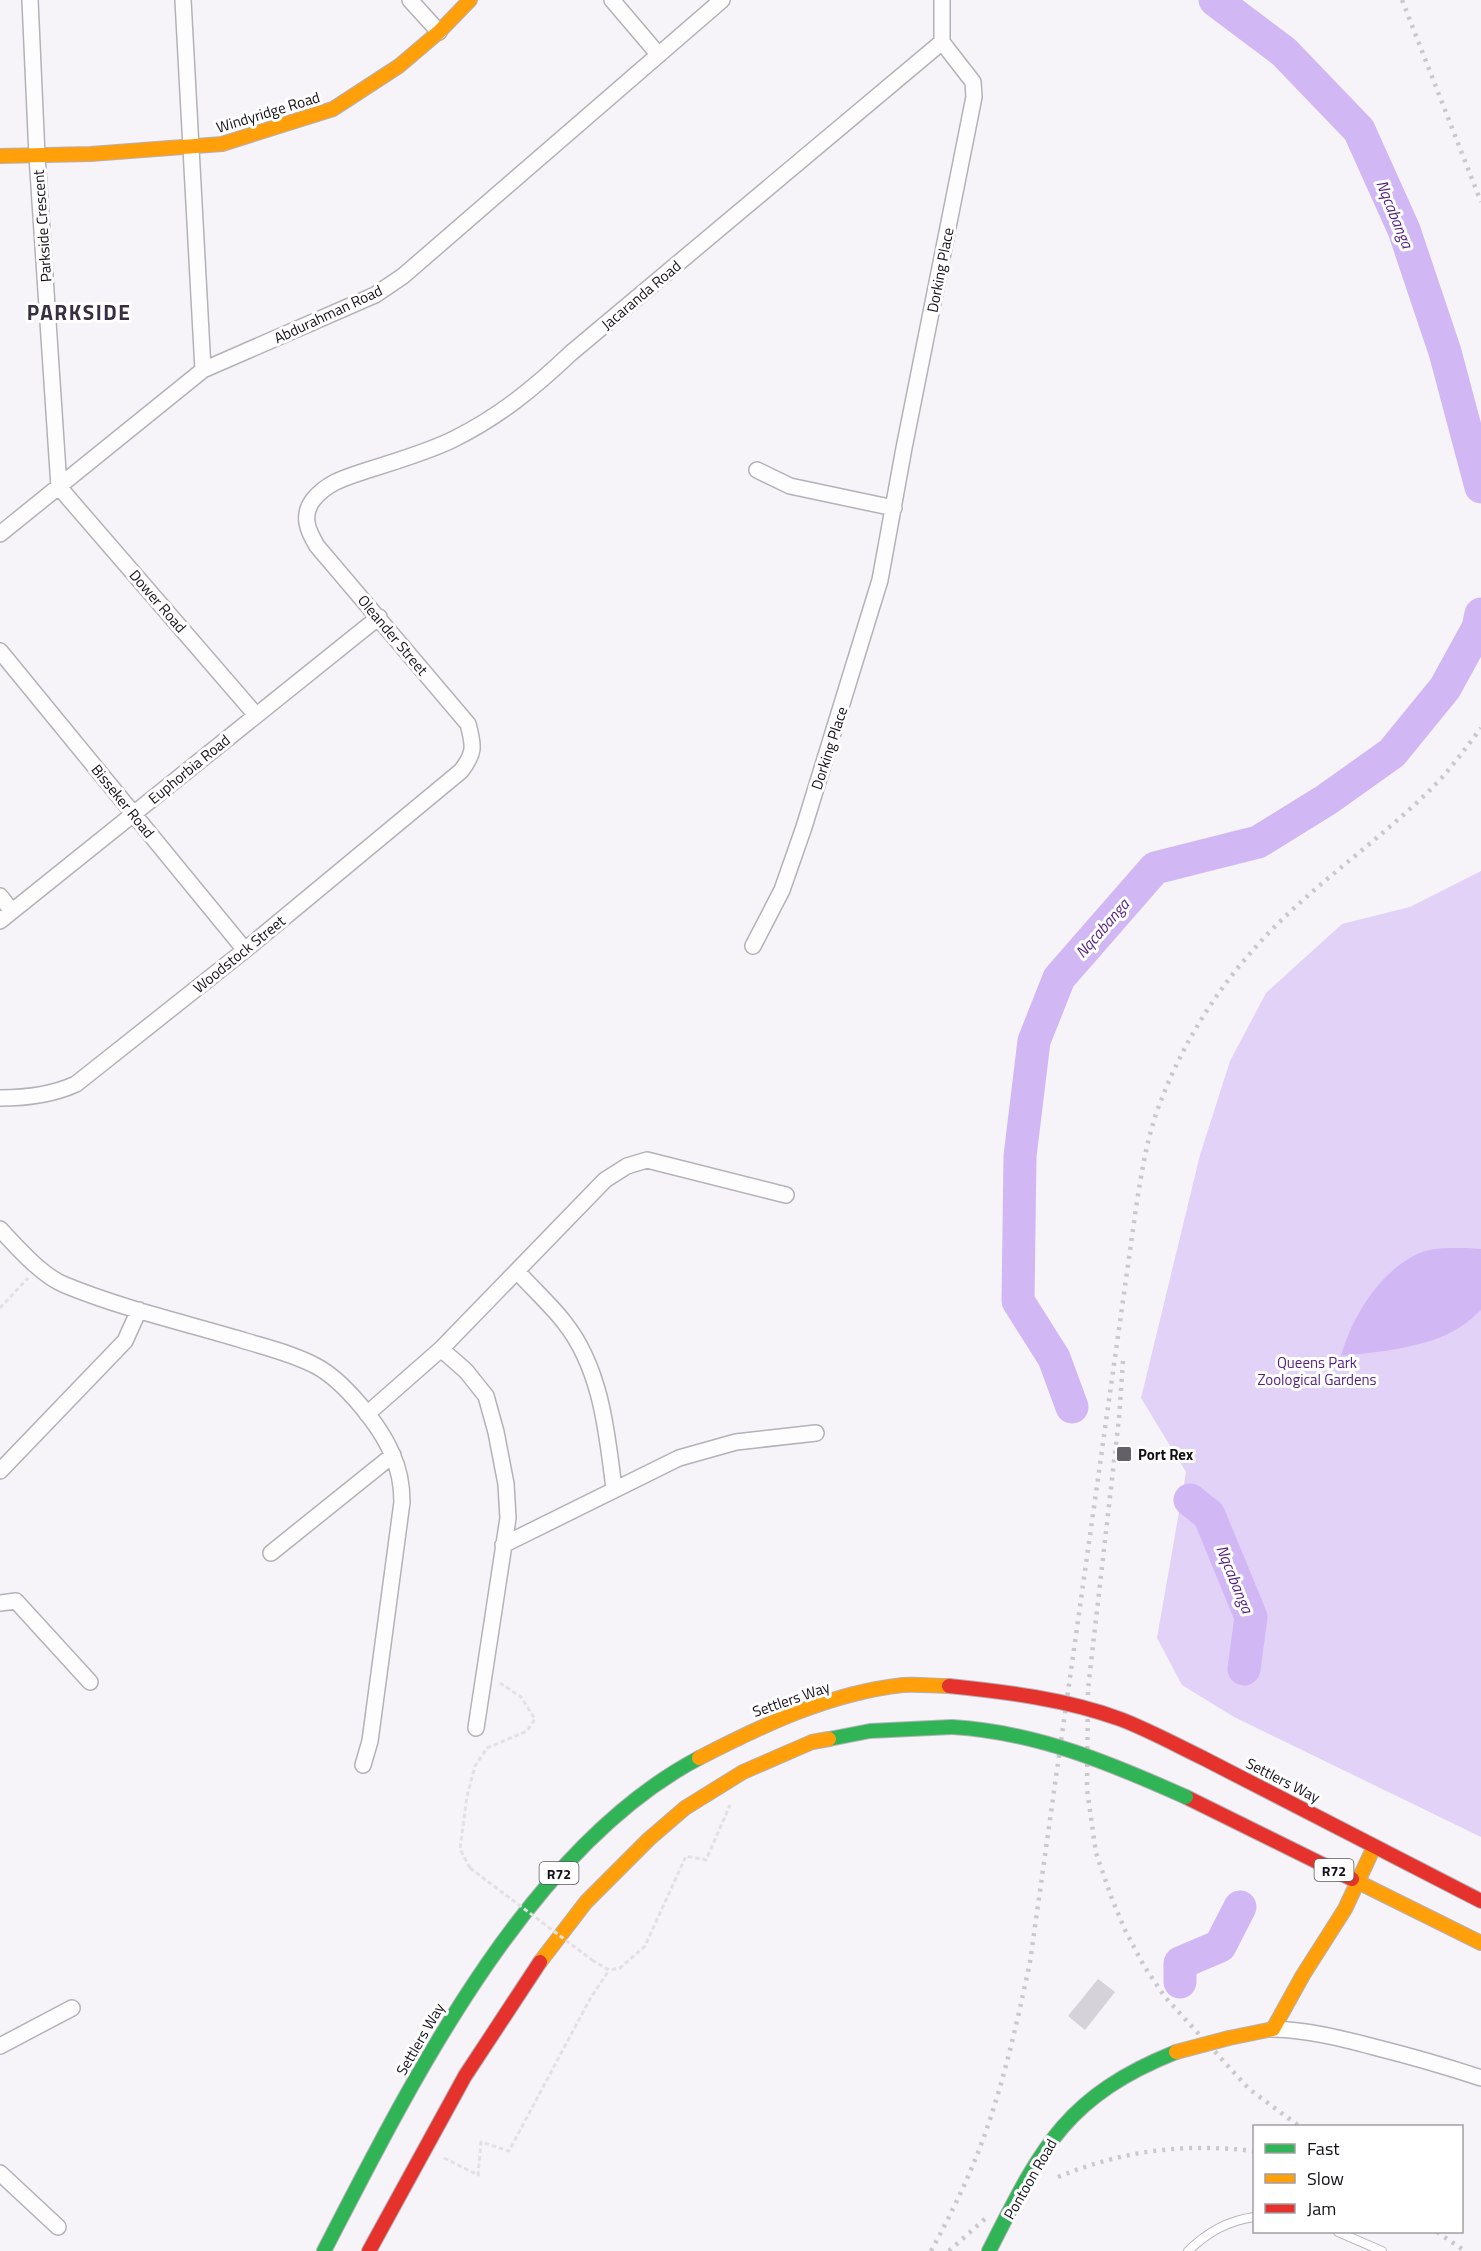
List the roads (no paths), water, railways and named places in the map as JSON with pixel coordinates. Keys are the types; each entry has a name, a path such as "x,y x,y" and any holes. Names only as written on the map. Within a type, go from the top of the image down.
{"main road":[{"name":"Windyridge Road","path":"0,156 191,148 222,144 333,110 399,66 440,32 470,0"},
{"name":"Settlers Way","path":"324,2251 379,2145 456,2010 486,1965 560,1873 628,1806 662,1780 752,1730 796,1712 905,1685 950,1686 1054,1700 1123,1720 1203,1758 1481,1901"},
{"name":"R72","path":"369,2251 465,2076 551,1946 586,1902 616,1870 685,1808 743,1772 812,1742 870,1731 952,1727 1002,1732 1043,1741 1120,1768 1186,1797 1481,1943"},
{"path":"1273,2029 1286,2003 1345,1909 1374,1846"},
{"name":"Pontoon Road","path":"989,2251 1023,2185 1050,2141 1083,2105 1150,2062 1176,2052 1273,2029"}],"street":[{"name":"Parkside Crescent","path":"30,0 37,156 59,487"},
{"path":"183,0 203,370"},
{"path":"410,0 440,32"},
{"path":"612,0 658,54"},
{"name":"Abdurahman Road","path":"0,534 203,370 375,295 403,276 722,0"},
{"path":"942,0 942,42"},
{"name":"Jacaranda Road","path":"313,500 324,489 345,477 452,440 502,412 532,390 571,353 942,42"},
{"name":"Dorking Place","path":"753,946 782,890 811,804 871,614 894,508 974,97 973,82 942,42"},
{"path":"757,470 790,486 894,508"},
{"name":"Dower Road","path":"59,487 256,715"},
{"name":"Oleander Street","path":"313,500 307,509 306,524 317,546 468,724 472,737 471,759 461,771"},
{"name":"Euphorbia Road","path":"6,916 379,618"},
{"name":"Bisseker Road","path":"0,651 245,950"},
{"name":"Woodstock Street","path":"0,1098 31,1097 63,1090 76,1084 245,950 461,771"},
{"path":"0,896 6,916"},
{"path":"367,1414 441,1349 605,1180 627,1166 647,1160 786,1195"},
{"path":"0,1229 63,1285 278,1351 316,1366 330,1375 367,1414 385,1440 393,1455 402,1490 402,1502 370,1741 363,1765"},
{"path":"517,1271 564,1322 584,1352 597,1389 608,1440 614,1489"},
{"path":"0,1471 125,1341 139,1310"},
{"path":"441,1349 466,1371 486,1395 506,1484 508,1518 476,1728"},
{"path":"503,1545 679,1458 736,1442 816,1433"},
{"path":"271,1553 393,1455"},
{"path":"0,1603 16,1601 90,1682"},
{"path":"0,2046 72,2008"},
{"name":"Pontoon Road","path":"1273,2029 1297,2029 1343,2039 1440,2064 1481,2078"},
{"path":"0,2173 58,2227"}],"lane":[{"path":"1188,2251 1203,2236 1220,2226 1253,2217"},
{"path":"1340,2233 1382,2251"}],"waterway":[{"name":"Nqcabanga","path":"1215,0 1284,52 1359,130 1404,230 1445,352 1481,487"},
{"name":"Nqcabanga","path":"1072,1407 1054,1358 1018,1301 1020,1156 1034,1041 1059,978 1155,868 1258,842 1326,800 1392,753 1445,688 1478,628 1481,614"},
{"name":"Nqcabanga","path":"1190,1500 1209,1515 1251,1617 1244,1669"},
{"name":"Nqcabanga","path":"1180,1982 1180,1963 1220,1946 1240,1907"}],"railway":[{"path":"1402,0 1481,202"},
{"path":"931,2251 949,2218 980,2149 998,2095 1030,1962 1136,1208 1156,1114 1174,1070 1197,1027 1223,987 1253,950 1295,907 1432,788 1481,728"},
{"path":"1123,1361 1119,1418 1088,1689 1087,1789 1096,1853 1125,1930 1144,1966 1165,1997 1249,2089 1298,2125"},
{"path":"1058,2177 1107,2160 1154,2151 1203,2148 1253,2151"},
{"path":"949,2251 986,2218"},
{"path":"1438,2233 1465,2251"}],"place":[{"name":"Port Rex","path":"1124,1454"}],"district":[{"name":"PARKSIDE","path":"79,312"}],"park label":[{"name":"Queens Park Zoological Gardens","path":"1317,1370"}]}
